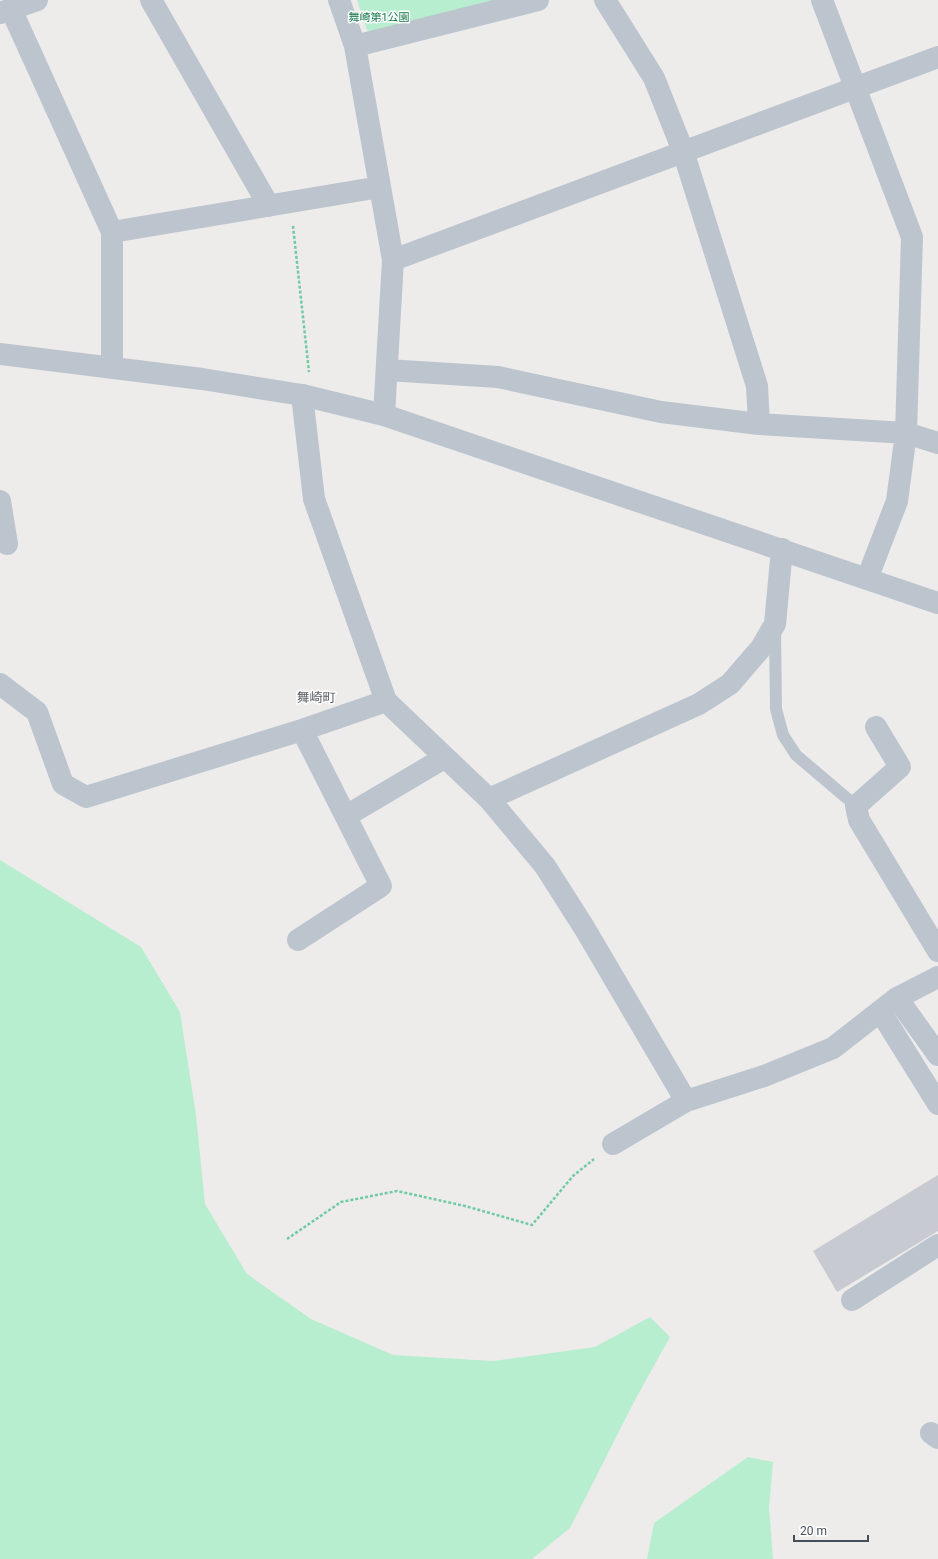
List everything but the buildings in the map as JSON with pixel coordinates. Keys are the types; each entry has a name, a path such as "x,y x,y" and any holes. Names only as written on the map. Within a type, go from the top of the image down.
{"street":[{"path":"37,0 5,11 112,232 112,367"},
{"path":"151,0 269,206"},
{"path":"339,0 355,46 394,260 384,415"},
{"path":"355,46 538,0"},
{"path":"605,0 654,78 683,151 757,386 759,424"},
{"path":"822,0 912,237 906,433 897,501 867,579"},
{"path":"394,260 938,57"},
{"path":"112,232 380,187"},
{"path":"0,354 202,379 302,395 384,415 938,603"},
{"path":"386,370 498,377 661,412 759,424 906,433 938,444"},
{"path":"302,395 314,499 386,701 444,758 489,799 545,866 585,929 686,1101"},
{"path":"0,501 8,544"},
{"path":"489,799 699,704 730,684 761,648 774,624 782,549"},
{"path":"0,684 37,712 63,784 86,797 302,730 386,701"},
{"path":"876,727 900,767 856,806 859,820 938,951"},
{"path":"298,940 381,886 302,730"},
{"path":"346,816 444,758"},
{"path":"614,1144 686,1101 764,1076 833,1048 897,998 938,977"},
{"path":"897,998 938,1055"},
{"path":"880,1011 938,1104"},
{"path":"852,1300 938,1245"}],"lane":[{"path":"774,624 776,709 783,735 796,755 856,806"}],"path":[{"path":"290,202 310,379 302,395"},
{"path":"287,1239 341,1202 397,1191 465,1206 532,1225 573,1176 614,1144"}],"green space":[{"name":"舞崎第1公園","path":"357,0 507,0 375,34 367,30"},
{"path":"0,860 141,947 180,1012 196,1115 205,1204 247,1274 311,1319 393,1355 493,1361 595,1347 650,1317 670,1337 635,1400 570,1528 532,1559 0,1559"},
{"path":"748,1457 773,1462 769,1507 773,1559 647,1559 654,1523"}],"district":[{"name":"舞崎町","path":"316,697"}]}
